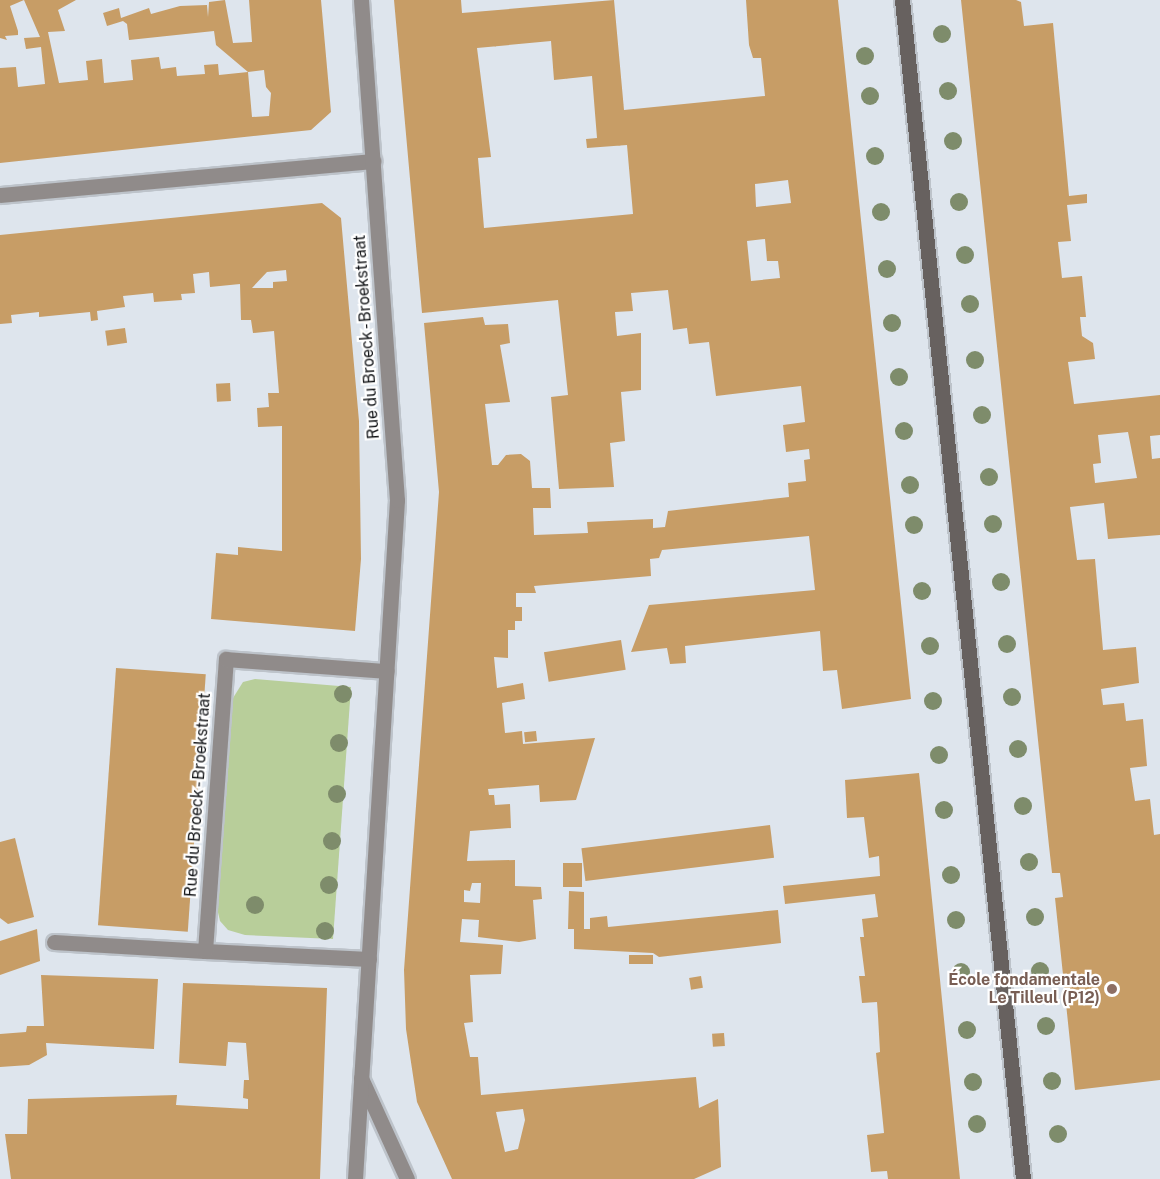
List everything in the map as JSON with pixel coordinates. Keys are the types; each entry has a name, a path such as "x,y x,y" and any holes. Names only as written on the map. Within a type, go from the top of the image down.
{"street":[{"name":"Rue du Broeck - Broekstraat","path":"355,1179 359,1075 369,959 397,500 361,0"},
{"path":"902,0 1023,1179"},
{"path":"0,195 373,161"},
{"name":"Rue du Broeck - Broekstraat","path":"205,951 226,659 387,671"},
{"path":"54,942 369,959"},
{"path":"359,1075 407,1179"}],"green space":[{"path":"255,679 351,687 333,939 245,935 228,930 220,921 217,908 233,698 243,682"}],"building":[{"path":"0,0 24,0 10,6 18,35 5,36 7,40 0,38"},
{"path":"24,0 76,0 58,10 65,31 48,32 59,83 88,80 86,61 102,59 104,83 133,80 131,60 159,57 161,69 176,67 177,76 205,74 204,65 218,64 219,75 248,72 216,45 214,31 129,40 127,24 123,21 107,26 103,13 119,8 121,18 149,8 151,14 180,6 207,5 208,17 209,2 225,0 233,43 252,42 249,0 321,0 331,112 311,130 0,163 0,68 16,67 18,87 45,84 41,47 26,49 24,38 40,37","holes":["264,70 266,87 271,93 269,116 252,117 248,72"]},
{"path":"394,0 461,0 462,13 614,0 624,110 765,96 761,58 753,58 749,45 746,0 838,0 911,699 842,709 837,670 823,671 820,631 685,646 686,663 670,664 667,648 631,652 649,605 815,590 809,536 662,550 659,558 650,559 651,576 534,586 536,593 516,593 516,607 522,607 522,621 515,621 515,630 508,630 508,658 494,657 497,688 523,683 525,699 502,703 505,733 522,731 523,744 595,738 576,800 540,802 539,785 488,789 489,795 494,795 495,805 510,804 511,828 470,831 467,861 515,860 515,886 541,887 542,899 533,900 536,939 519,942 478,937 479,920 462,919 460,942 503,945 501,974 470,975 473,1022 464,1023 470,1057 478,1057 481,1095 696,1077 699,1108 718,1099 721,1167 694,1179 452,1179 417,1102 406,1029 404,970 439,492 424,323 483,317 485,325 508,324 510,343 500,345 510,402 485,404 492,465 498,465 506,455 521,454 530,461 532,488 550,488 551,508 533,508 534,535 588,533 587,522 653,519 653,528 665,527 668,511 789,497 788,483 806,481 804,460 810,459 809,449 786,452 783,425 805,422 801,386 716,396 709,342 689,344 687,328 673,330 668,290 631,293 633,311 615,312 617,336 641,333 641,390 621,392 625,441 610,443 614,487 559,489 551,397 568,395 558,300 422,313","holes":["551,41 554,80 592,76 597,138 586,139 587,148 627,145 633,214 484,228 478,158 491,157 477,48","788,180 791,203 756,207 755,184","765,239 767,261 778,261 780,278 751,281 747,241","472,883 481,883 480,903 464,902 464,890 470,891","523,1109 525,1120 518,1149 505,1152 496,1112"]},
{"path":"961,0 1016,0 1021,2 1024,26 1053,23 1069,196 1087,194 1087,203 1067,205 1071,241 1058,242 1062,278 1082,276 1086,317 1080,317 1082,336 1093,343 1095,359 1068,362 1074,404 1160,395 1160,435 1150,436 1152,459 1160,458 1160,535 1108,539 1104,503 1070,507 1077,560 1095,559 1103,650 1136,647 1139,683 1101,689 1103,705 1124,703 1126,721 1143,719 1147,766 1130,768 1135,801 1150,799 1154,835 1160,834 1160,1080 1075,1090 1055,898 1063,897 1060,873 1052,873","holes":["1128,432 1137,478 1095,483 1093,464 1101,463 1098,435"]},
{"path":"322,203 341,218 359,421 361,559 355,631 211,619 216,553 238,555 238,547 282,551 282,426 258,427 257,408 269,407 268,393 279,393 274,331 253,333 251,320 241,320 240,284 210,287 209,272 193,274 195,293 181,294 182,300 154,302 153,293 123,296 125,307 97,311 98,320 91,321 90,312 39,317 39,312 11,315 12,323 0,324 0,235","holes":["286,270 287,281 273,282 273,288 252,288 267,272"]},
{"path":"125,328 127,343 107,346 105,331"},
{"path":"230,383 231,401 217,402 216,384"},
{"path":"621,640 626,670 549,682 544,652"},
{"path":"116,668 206,674 188,932 98,925"},
{"path":"536,731 537,741 525,742 524,732"},
{"path":"919,773 960,1179 888,1179 887,1171 871,1172 867,1135 884,1133 876,1053 880,1052 878,1016 877,1002 862,1003 859,976 865,976 860,937 864,937 862,919 878,917 875,894 785,904 783,886 880,876 879,856 869,858 864,817 847,818 845,780"},
{"path":"770,825 774,858 585,881 581,848"},
{"path":"15,838 34,917 8,924 0,918 0,842"},
{"path":"563,863 582,863 582,887 563,887"},
{"path":"569,891 584,892 584,929 590,929 590,918 607,916 608,927 778,910 781,943 659,957 653,953 574,949 574,929 568,929"},
{"path":"37,929 40,961 0,975 0,941"},
{"path":"629,955 653,955 653,964 629,964"},
{"path":"41,975 158,979 154,1049 46,1043 47,1055 29,1065 0,1067 0,1034 26,1032 27,1026 44,1026"},
{"path":"701,976 703,988 691,990 689,978"},
{"path":"183,983 327,988 320,1179 11,1179 5,1134 27,1134 28,1099 177,1095 176,1105 248,1109 248,1099 243,1098 244,1080 249,1080 246,1043 228,1042 226,1066 179,1063"},
{"path":"724,1033 725,1046 713,1047 712,1034"}],"place":[{"name":"École fondamentale Le Tilleul (P12)","path":"1112,989"}]}
